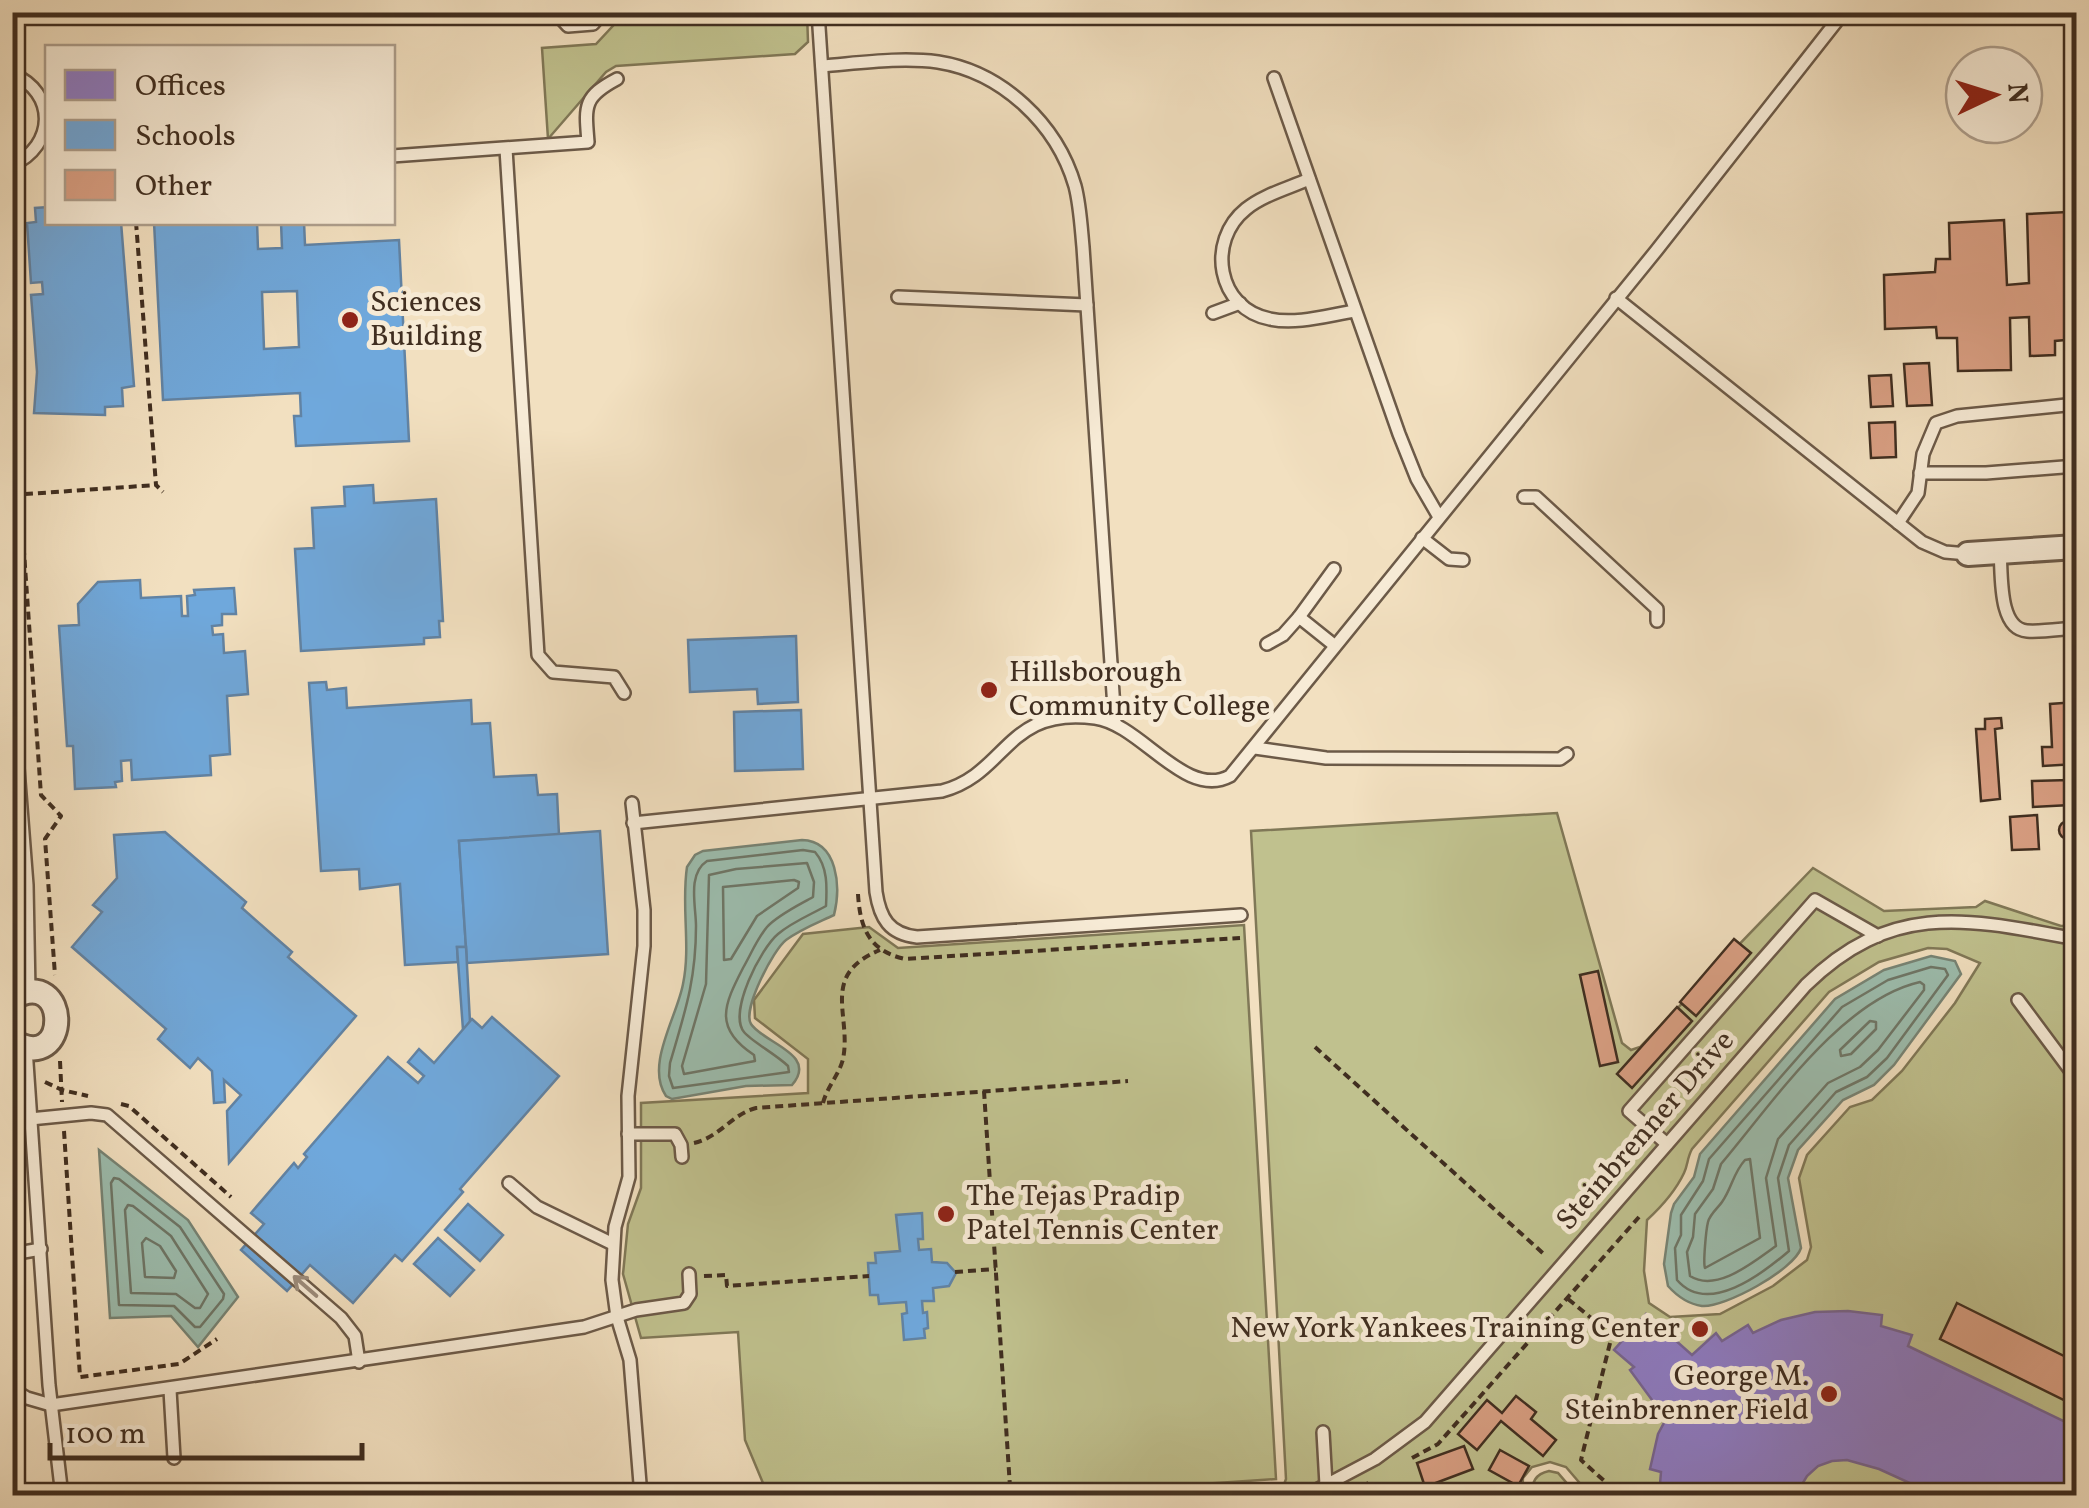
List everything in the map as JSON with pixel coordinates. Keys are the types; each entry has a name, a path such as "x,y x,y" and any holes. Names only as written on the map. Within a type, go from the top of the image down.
{"street":[{"path":"1968,554 2076,547"},
{"path":"19,1045 44,1044 56,1030 58,1020 53,1004 38,993 21,995"}],"lane":[{"path":"554,12 568,26 593,24 603,12"},
{"path":"818,12 877,902 888,926 917,937 1241,915"},
{"path":"633,823 956,788 980,774 1021,732 1046,721 1085,717 1115,723 1178,770 1199,778 1221,780 1230,776 1760,122 1836,22"},
{"path":"822,66 905,60 954,66 987,78 1034,114 1058,146 1074,185 1087,305 1115,723"},
{"path":"12,74 37,90 45,109"},
{"path":"1274,78 1417,480 1439,517"},
{"path":"395,156 588,142 585,107 597,89 617,79"},
{"path":"506,150 538,655 553,672 614,677 624,693"},
{"path":"12,165 42,153"},
{"path":"1310,179 1246,208 1233,223 1220,259 1224,280 1240,303 1254,314 1272,320 1355,311"},
{"path":"898,298 1087,305"},
{"path":"1616,298 1898,523 1934,548 1968,554"},
{"path":"1212,313 1240,303"},
{"path":"1898,523 1918,494 1923,454 1936,422 1958,416 2076,404"},
{"path":"1920,473 2076,466"},
{"path":"1524,497 1536,497 1657,609 1657,620"},
{"path":"1422,538 1448,559 1463,560"},
{"path":"2000,552 2006,612 2011,624 2022,631 2076,628"},
{"path":"1267,644 1283,635 1300,617 1334,570"},
{"path":"1300,617 1334,645"},
{"path":"12,691 27,885 21,995"},
{"path":"1255,748 1326,758 1560,759 1568,754"},
{"path":"632,803 644,910 644,946 628,1096 628,1187 618,1212 612,1280 617,1317 630,1360 641,1496"},
{"path":"1667,1144 1629,1110 1815,900 1878,936"},
{"name":"Steinbrenner Drive","path":"1305,1496 1375,1459 1425,1422 1806,985 1831,962 1903,927 1978,920 2076,939"},
{"path":"2018,1000 2076,1078"},
{"path":"19,1045 30,1118 62,1496"},
{"path":"30,1118 107,1115 341,1318 355,1336 358,1362"},
{"path":"628,1134 675,1134 682,1151"},
{"path":"508,1182 538,1207 613,1244"},
{"path":"12,1254 40,1250"},
{"path":"12,1390 52,1405 584,1327 684,1303 690,1294 689,1276"},
{"path":"170,1390 174,1458"},
{"path":"1323,1432 1326,1484"}],"path":[{"path":"136,225 156,485 163,492"},
{"path":"12,495 156,485"},
{"path":"20,494 41,795 61,816 45,840 55,988"},
{"path":"823,1103 844,1053 841,992 860,961 880,950"},
{"path":"44,958 54,958"},
{"path":"1315,1047 1546,1256"},
{"path":"59,1050 63,1109"},
{"path":"682,1151 712,1138 748,1109 1128,1081"},
{"path":"984,1091 1010,1486"},
{"path":"64,1122 80,1377 179,1364 217,1339"},
{"path":"54,1148 66,1148"},
{"path":"1412,1458 1438,1444 1640,1217"},
{"path":"955,1272 996,1269"},
{"path":"689,1276 726,1274 727,1286 869,1276"},
{"path":"1568,1299 1612,1336 1581,1460 1621,1496"}],"green space":[{"path":"625,13 807,13 808,42 795,54 616,66 606,72 548,139 542,48 596,44"},
{"path":"1557,813 1622,1043 1631,1050 1640,1047 1813,868 1884,911 1976,907 1985,901 2061,926 2076,925 2076,1495 1590,1495 1566,1467 1550,1462 1532,1467 1523,1478 1522,1495 1277,1495 1286,1479 1251,831","holes":["1928,948 1947,949 1980,963 1955,1003 1902,1071 1872,1100 1850,1107 1807,1155 1799,1178 1811,1247 1807,1260 1773,1286 1720,1314 1670,1317 1649,1303 1644,1271 1647,1220 1677,1186 1692,1149 1829,992 1879,962"]},
{"name":"The Tejas Pradip Patel Tennis Center","path":"1244,925 1276,1479 1158,1487 1158,1496 768,1495 745,1440 738,1332 641,1338 623,1274 628,1224 641,1188 641,1103 808,1093 808,1059 755,1018 754,1000 803,934 869,927 898,948"},
{"path":"1549,1471 1558,1473 1577,1495 1532,1495 1535,1479"}],"water":[{"path":"814,842 830,857 837,892 834,915 780,946 760,980 749,1017 757,1031 794,1057 799,1065 798,1074 792,1085 746,1086 672,1099 666,1096 659,1070 685,970 687,867 703,851"},
{"path":"1931,956 1955,961 1961,974 1894,1065 1874,1085 1843,1100 1798,1150 1788,1178 1801,1248 1796,1257 1772,1277 1726,1301 1702,1306 1679,1296 1668,1286 1664,1264 1671,1213 1694,1177 1700,1154 1835,999 1884,970"},
{"path":"99,1150 188,1220 238,1297 198,1347 171,1316 110,1318"}],"building: Offices":[{"name":"George M. Steinbrenner Field","path":"1815,1312 1882,1315 1881,1326 1912,1335 1908,1346 2076,1427 2076,1496 1938,1496 1879,1469 1847,1460 1818,1466 1795,1496 1659,1496 1661,1472 1650,1469 1658,1434 1666,1419 1630,1370 1634,1367 1614,1350 1646,1314 1692,1355 1716,1333 1722,1341 1748,1325 1753,1333 1781,1320"}],"building: Schools":[{"path":"45,207 45,225 121,225 134,386 122,388 123,406 105,407 105,415 34,413 37,372 31,295 43,294 42,282 31,283 27,223 36,222 35,208"},
{"name":"Sciences Building","path":"154,225 257,225 258,249 282,248 281,225 304,225 305,245 399,240 409,441 296,446 294,416 301,416 300,393 163,400","holes":["297,291 299,347 264,349 262,292"]},
{"path":"373,485 374,503 436,499 443,621 439,621 440,637 424,638 424,644 301,651 295,549 314,548 312,508 345,506 344,487"},
{"path":"140,580 141,598 181,596 182,616 188,616 187,596 195,595 194,590 234,588 236,614 222,614 222,625 212,626 213,635 223,634 224,653 245,651 248,694 227,696 230,754 210,756 211,775 132,780 131,760 121,761 122,781 115,782 116,787 75,789 73,746 67,746 59,626 79,625 78,604 98,582"},
{"path":"796,636 798,702 758,704 757,689 690,692 688,640"},
{"path":"326,682 327,690 346,688 347,708 471,700 472,724 490,723 494,777 536,775 538,795 557,794 559,835 459,841 466,947 457,947 458,962 405,965 400,884 360,889 359,869 321,871 309,683"},
{"path":"801,710 803,769 735,771 734,712"},
{"path":"600,831 608,954 467,963 459,841"},
{"path":"165,832 246,902 242,908 292,952 288,957 356,1016 229,1163 227,1111 241,1095 224,1080 225,1102 214,1103 212,1071 198,1058 190,1068 158,1039 166,1029 72,947 102,912 93,905 117,878 114,835"},
{"path":"457,947 466,947 470,1022 463,1030"},
{"path":"492,1017 559,1076 402,1261 395,1255 353,1303 310,1265 287,1291 241,1250 264,1224 251,1213 294,1163 298,1168 307,1157 304,1154 388,1057 418,1083 424,1076 408,1062 419,1049 434,1063 472,1019 482,1028"},
{"path":"468,1204 503,1235 480,1261 445,1230"},
{"path":"922,1213 923,1239 918,1239 919,1250 931,1249 932,1262 947,1263 956,1273 949,1286 933,1288 934,1301 922,1301 923,1313 927,1312 925,1338 904,1340 902,1314 907,1313 906,1302 879,1304 878,1295 870,1295 868,1263 876,1263 875,1253 900,1251 896,1215"},
{"path":"438,1238 474,1270 450,1296 414,1264"}],"building: Other":[{"path":"2067,212 2067,223 2076,222 2076,339 2055,341 2055,355 2030,356 2029,317 2010,318 2011,370 1958,371 1957,338 1937,338 1936,327 1885,329 1884,275 1935,272 1936,259 1950,259 1949,223 2004,220 2007,285 2029,283 2027,214"},
{"path":"1929,363 1932,405 1907,406 1904,364"},
{"path":"1891,375 1893,406 1871,407 1869,376"},
{"path":"1895,422 1896,457 1871,458 1869,423"},
{"path":"2076,702 2076,764 2043,766 2042,747 2052,747 2050,704"},
{"path":"2001,718 2002,728 1995,729 2000,799 1981,801 1976,729 1985,729 1985,719"},
{"path":"2069,780 2070,805 2033,807 2032,781"},
{"path":"2037,815 2039,849 2012,850 2010,817"},
{"path":"2068,821 2077,830 2068,839 2059,830"},
{"path":"1734,939 1751,953 1696,1016 1680,1002"},
{"path":"1598,971 1618,1062 1600,1066 1580,975"},
{"path":"1677,1007 1692,1021 1632,1088 1617,1074"},
{"path":"1957,1303 2076,1362 2074,1405 1940,1339"},
{"path":"1516,1396 1536,1412 1531,1419 1556,1440 1543,1456 1501,1421 1477,1450 1458,1434 1487,1400 1502,1413"},
{"path":"1464,1446 1473,1469 1425,1487 1417,1463"},
{"path":"1500,1450 1529,1466 1518,1486 1489,1470"},
{"path":"1367,1483 1372,1496 1338,1496"},
{"path":"1416,1484 1420,1492 1389,1496"}],"place":[{"name":"Sciences Building","path":"350,320"},
{"name":"Hillsborough Community College","path":"989,690"},
{"name":"The Tejas Pradip Patel Tennis Center","path":"946,1214"},
{"name":"New York Yankees Training Center","path":"1700,1329"},
{"name":"George M. Steinbrenner Field","path":"1829,1394"}]}
